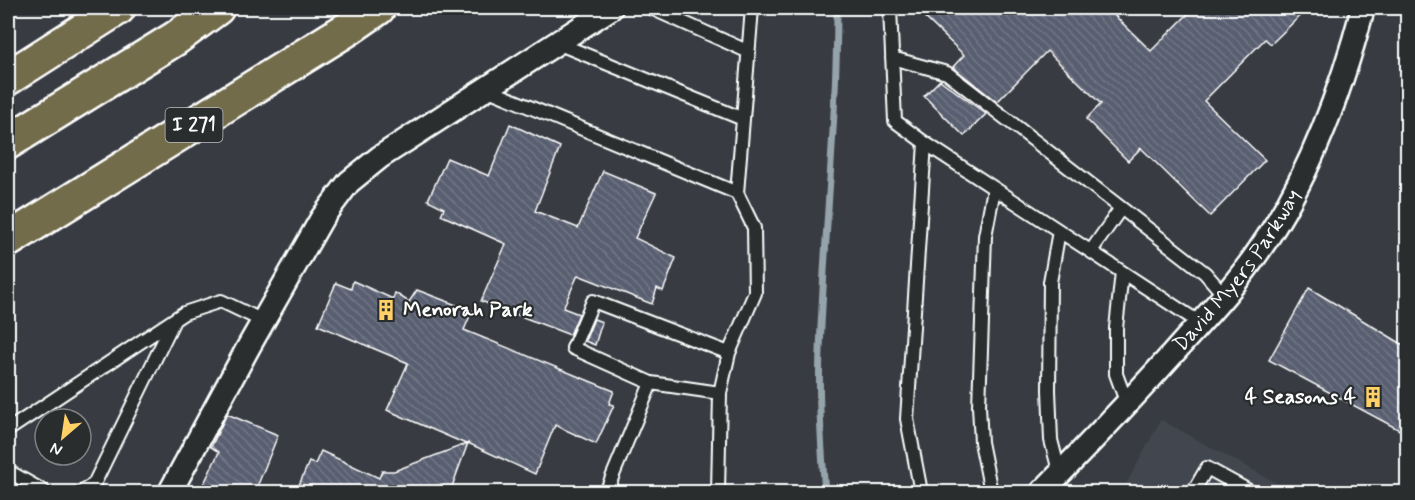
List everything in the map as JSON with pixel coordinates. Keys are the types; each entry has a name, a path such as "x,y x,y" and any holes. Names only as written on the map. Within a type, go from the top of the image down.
{"highway":[{"path":"8,78 118,8"},
{"path":"8,142 176,38 217,8"},
{"name":"I 271","path":"8,240 378,8"},
{"path":"8,266 349,28"}],"street":[{"path":"170,492 322,218 349,182 381,157 611,8"},
{"name":"David Myers Parkway","path":"1042,492 1127,404 1225,296 1261,248 1292,195 1328,119 1363,8"}],"lane":[{"path":"651,8 749,52"},
{"path":"718,492 720,393 729,353 754,293 754,228 737,193 752,8"},
{"path":"890,8 896,121 994,189 1200,323"},
{"path":"557,43 743,119"},
{"path":"892,58 947,72 1205,273 1225,296"},
{"path":"486,89 737,193"},
{"path":"921,492 907,418 925,143"},
{"path":"991,492 981,442 979,406 985,236 994,189"},
{"path":"1090,251 1121,208"},
{"path":"1059,231 1050,282 1049,390 1051,440 1060,475"},
{"path":"1122,272 1116,328 1116,374 1127,404"},
{"path":"8,430 184,313 221,301 263,321"},
{"path":"720,393 651,384 573,348 593,301 729,353"},
{"path":"81,492 94,484 175,319"},
{"path":"606,492 651,384"},
{"path":"1194,492 1207,468 1251,492"},
{"path":"8,471 45,492"}],"shaded area":[{"path":"1161,420 1293,492 1122,492"}],"building":[{"path":"915,8 1107,8 1151,51 1194,8 1308,8 1271,44 1265,39 1204,101 1265,160 1210,216 1141,148 1128,161 1086,119 1101,104 1047,51 997,102 953,67 964,55"},
{"path":"940,80 986,114 964,136 924,96"},
{"path":"510,124 560,147 535,211 578,228 603,171 656,193 635,238 676,258 663,291 657,288 652,304 578,275 563,308 579,314 570,335 481,301 506,244 441,215 444,208 428,200 447,158 489,176"},
{"path":"353,281 393,299 395,293 409,302 417,290 472,311 464,330 614,391 609,404 614,405 596,444 555,425 535,474 468,443 450,492 296,492 309,462 315,464 321,451 379,478 382,471 394,471 466,444 387,410 408,363 318,325 336,283 351,289"},
{"name":"4 Seasons 4","path":"1309,288 1407,347 1407,434 1269,360"},
{"path":"594,319 602,322 595,345 585,341"},
{"path":"227,414 278,435 255,492 200,492 219,452 211,447"}],"waterway":[{"path":"825,492 819,369 835,94 837,8"}],"place":[{"name":"Menorah Park","path":"386,310"},
{"name":"4 Seasons 4","path":"1373,397"}]}
